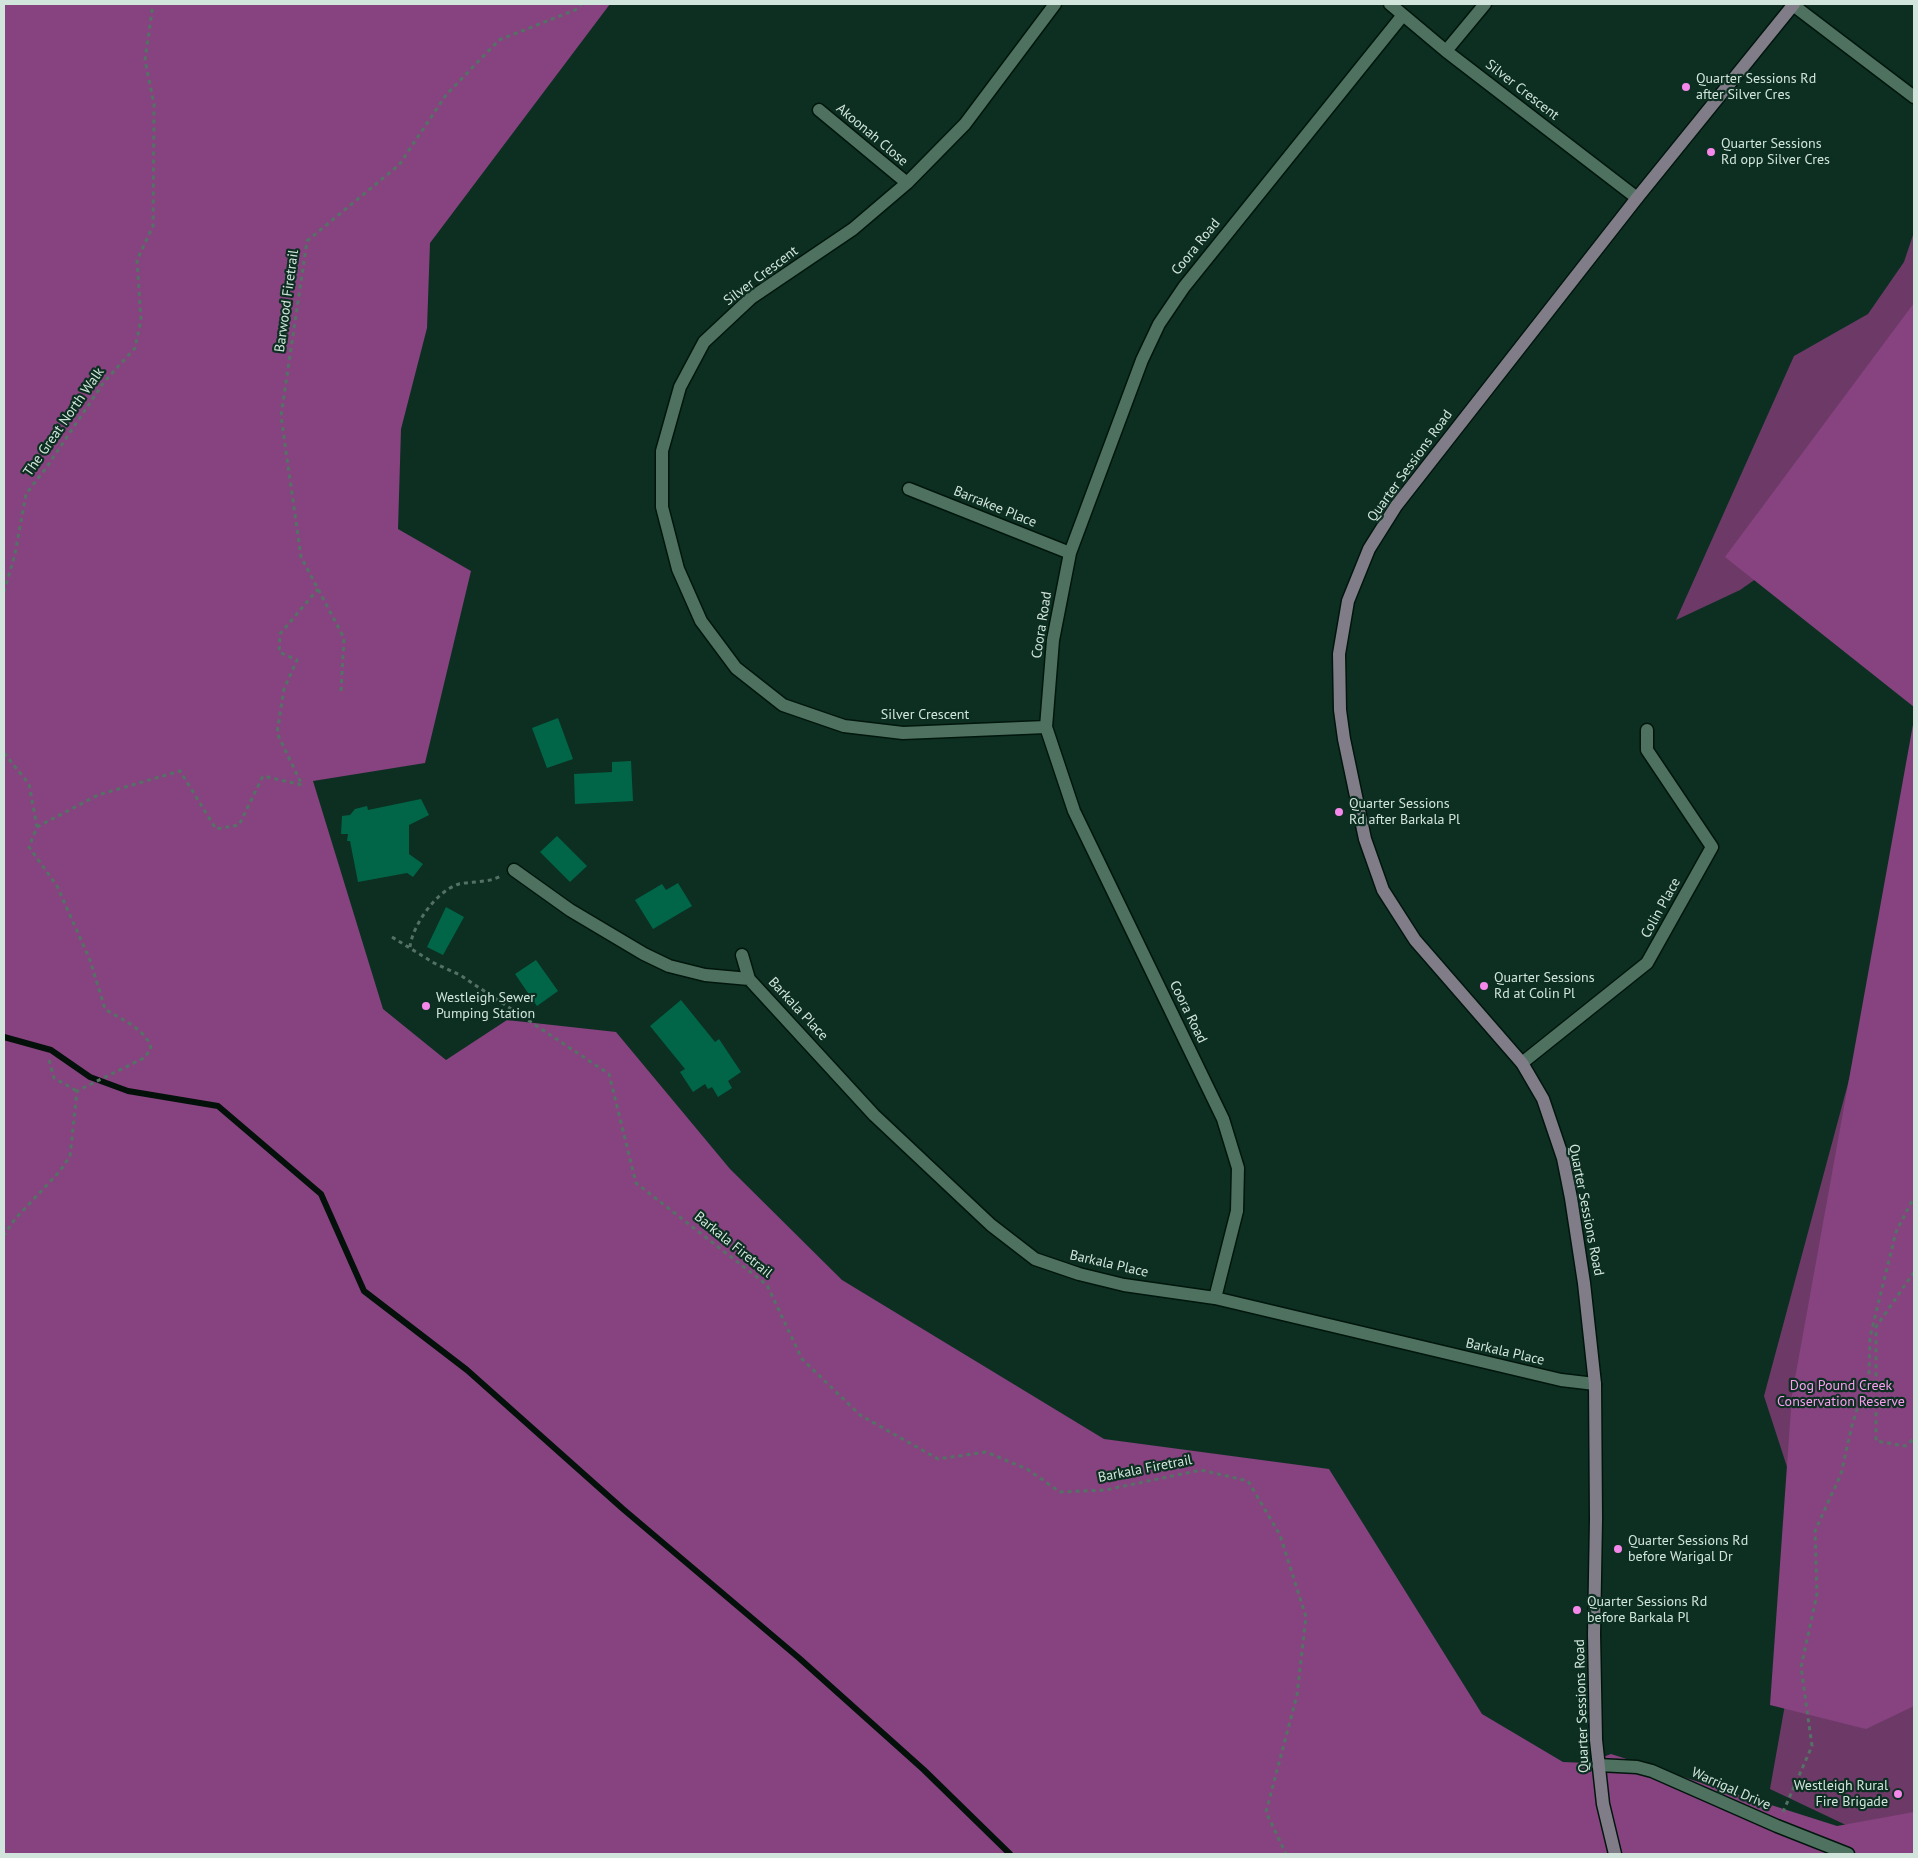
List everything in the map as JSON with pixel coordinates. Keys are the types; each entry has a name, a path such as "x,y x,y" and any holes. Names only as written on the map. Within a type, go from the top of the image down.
{"main road":[{"name":"Quarter Sessions Road","path":"1615,1854 1603,1804 1598,1765 1594,1634 1596,1519 1595,1384 1584,1283 1563,1158 1543,1099 1522,1063 1415,940 1383,890 1364,839 1344,739 1340,710 1339,654 1348,601 1369,549 1396,506 1637,198 1794,5"}],"street":[{"name":"Silver Crescent","path":"1046,727 904,733 844,726 783,705 736,668 701,621 678,569 662,507 662,451 680,387 704,342 751,298 853,229 907,183 965,124 1056,4"},
{"name":"Silver Crescent","path":"1390,4 1446,51 1637,198"},
{"path":"1446,51 1485,4"},
{"path":"1794,5 1914,97"},
{"name":"Coora Road","path":"1215,1298 1237,1211 1238,1168 1223,1119 1074,811 1046,727 1053,640 1070,553 1142,360 1159,324 1184,286 1403,15"},
{"name":"Akoonah Close","path":"819,110 907,183"},
{"name":"Barrakee Place","path":"909,489 1070,553"},
{"name":"Colin Place","path":"1522,1063 1647,964 1712,847 1647,750 1647,730"},
{"path":"514,870 570,910 644,954 669,966 706,975 749,979"},
{"name":"Barkala Place","path":"742,955 749,979 874,1114 991,1225 1035,1260 1078,1274 1124,1285 1215,1298 1561,1380 1595,1384"},
{"name":"Warrigal Drive","path":"1598,1765 1637,1767 1652,1771 1777,1826 1848,1854"}],"path":[{"name":"The Great North Walk","path":"4,592 15,554 26,494 46,468 104,382 135,348 141,320 137,260 153,226 154,104 144,60 153,4"},
{"name":"Barwood Firetrail","path":"341,690 344,638 301,557 281,416 307,241 399,165 446,95 499,40 575,10 580,4"},
{"path":"37,827 98,795 180,771 216,829 239,825 263,776 302,785 277,733 284,689 297,660 279,652 280,634 318,589"},
{"path":"4,753 29,784 37,827 29,847 57,886 90,960 105,1009 134,1027 150,1041 151,1049 144,1058 77,1091"},
{"path":"410,947 410,940 424,912 441,896 457,885 496,879 514,870"},
{"name":"Barkala Firetrail","path":"392,937 434,963 460,975 609,1074 636,1184 767,1285 802,1359 860,1415 938,1459 986,1452 1027,1469 1060,1492 1105,1490 1201,1470 1248,1481 1280,1535 1306,1617 1297,1695 1266,1812 1286,1854"},
{"path":"49,1060 54,1078 77,1091"},
{"path":"4,1235 15,1219 60,1170 70,1156 77,1091"},
{"path":"1777,1826 1812,1746 1801,1667 1816,1594 1815,1531 1841,1474 1852,1426 1869,1372 1870,1337 1896,1232 1914,1197"},
{"path":"1914,1272 1876,1327 1876,1441 1905,1446 1914,1439"}],"green space":[{"path":"4,4 610,4 430,243 427,328 401,429 398,529 471,571 425,763 313,781 383,1009 446,1060 507,1020 616,1032 730,1169 842,1280 1104,1439 1329,1469 1482,1714 1563,1762 1587,1763 1611,1754 1837,1826 1914,1812 1914,1854 4,1854"},
{"path":"1914,232 1914,469 1740,590 1676,620 1794,356 1868,314 1904,262"},
{"path":"1914,303 1914,707 1725,557"},
{"name":"Dog Pound Creek Conservation Reserve","path":"1914,719 1914,1706 1866,1729 1770,1705 1792,1395"},
{"name":"Dog Pound Creek Conservation Reserve","path":"1914,847 1914,1821 1886,1844 1770,1789 1813,1547 1764,1396 1910,853"}],"building":[{"path":"558,718 573,759 547,768 532,728"},
{"path":"631,761 633,801 575,804 574,774 612,772 612,762"},
{"path":"421,799 429,815 409,825 409,854 423,864 413,877 407,873 358,882 350,841 347,841 348,834 341,834 342,816 350,815 355,809 367,806 368,810"},
{"path":"557,836 587,866 570,882 540,852"},
{"path":"678,883 692,906 653,929 635,900 662,884 666,890"},
{"path":"446,907 464,917 443,955 427,947"},
{"path":"536,960 558,991 537,1006 515,974"},
{"path":"681,1000 715,1042 719,1039 741,1072 728,1081 732,1088 718,1097 712,1087 708,1089 705,1084 693,1092 680,1072 685,1069 650,1026"}],"waterway":[{"path":"4,1037 51,1050 90,1077 128,1091 218,1106 321,1194 364,1291 467,1370 623,1509 799,1658 924,1770 1010,1854"}],"place":[{"name":"Quarter Sessions Rd after Silver Cres","path":"1686,87"},
{"name":"Quarter Sessions Rd opp Silver Cres","path":"1711,152"},
{"name":"Quarter Sessions Rd after Barkala Pl","path":"1339,812"},
{"name":"Quarter Sessions Rd at Colin Pl","path":"1484,986"},
{"name":"Westleigh Sewer Pumping Station","path":"426,1006"},
{"name":"Quarter Sessions Rd before Warigal Dr","path":"1618,1549"},
{"name":"Quarter Sessions Rd before Barkala Pl","path":"1577,1610"},
{"name":"Westleigh Rural Fire Brigade","path":"1898,1794"}]}
